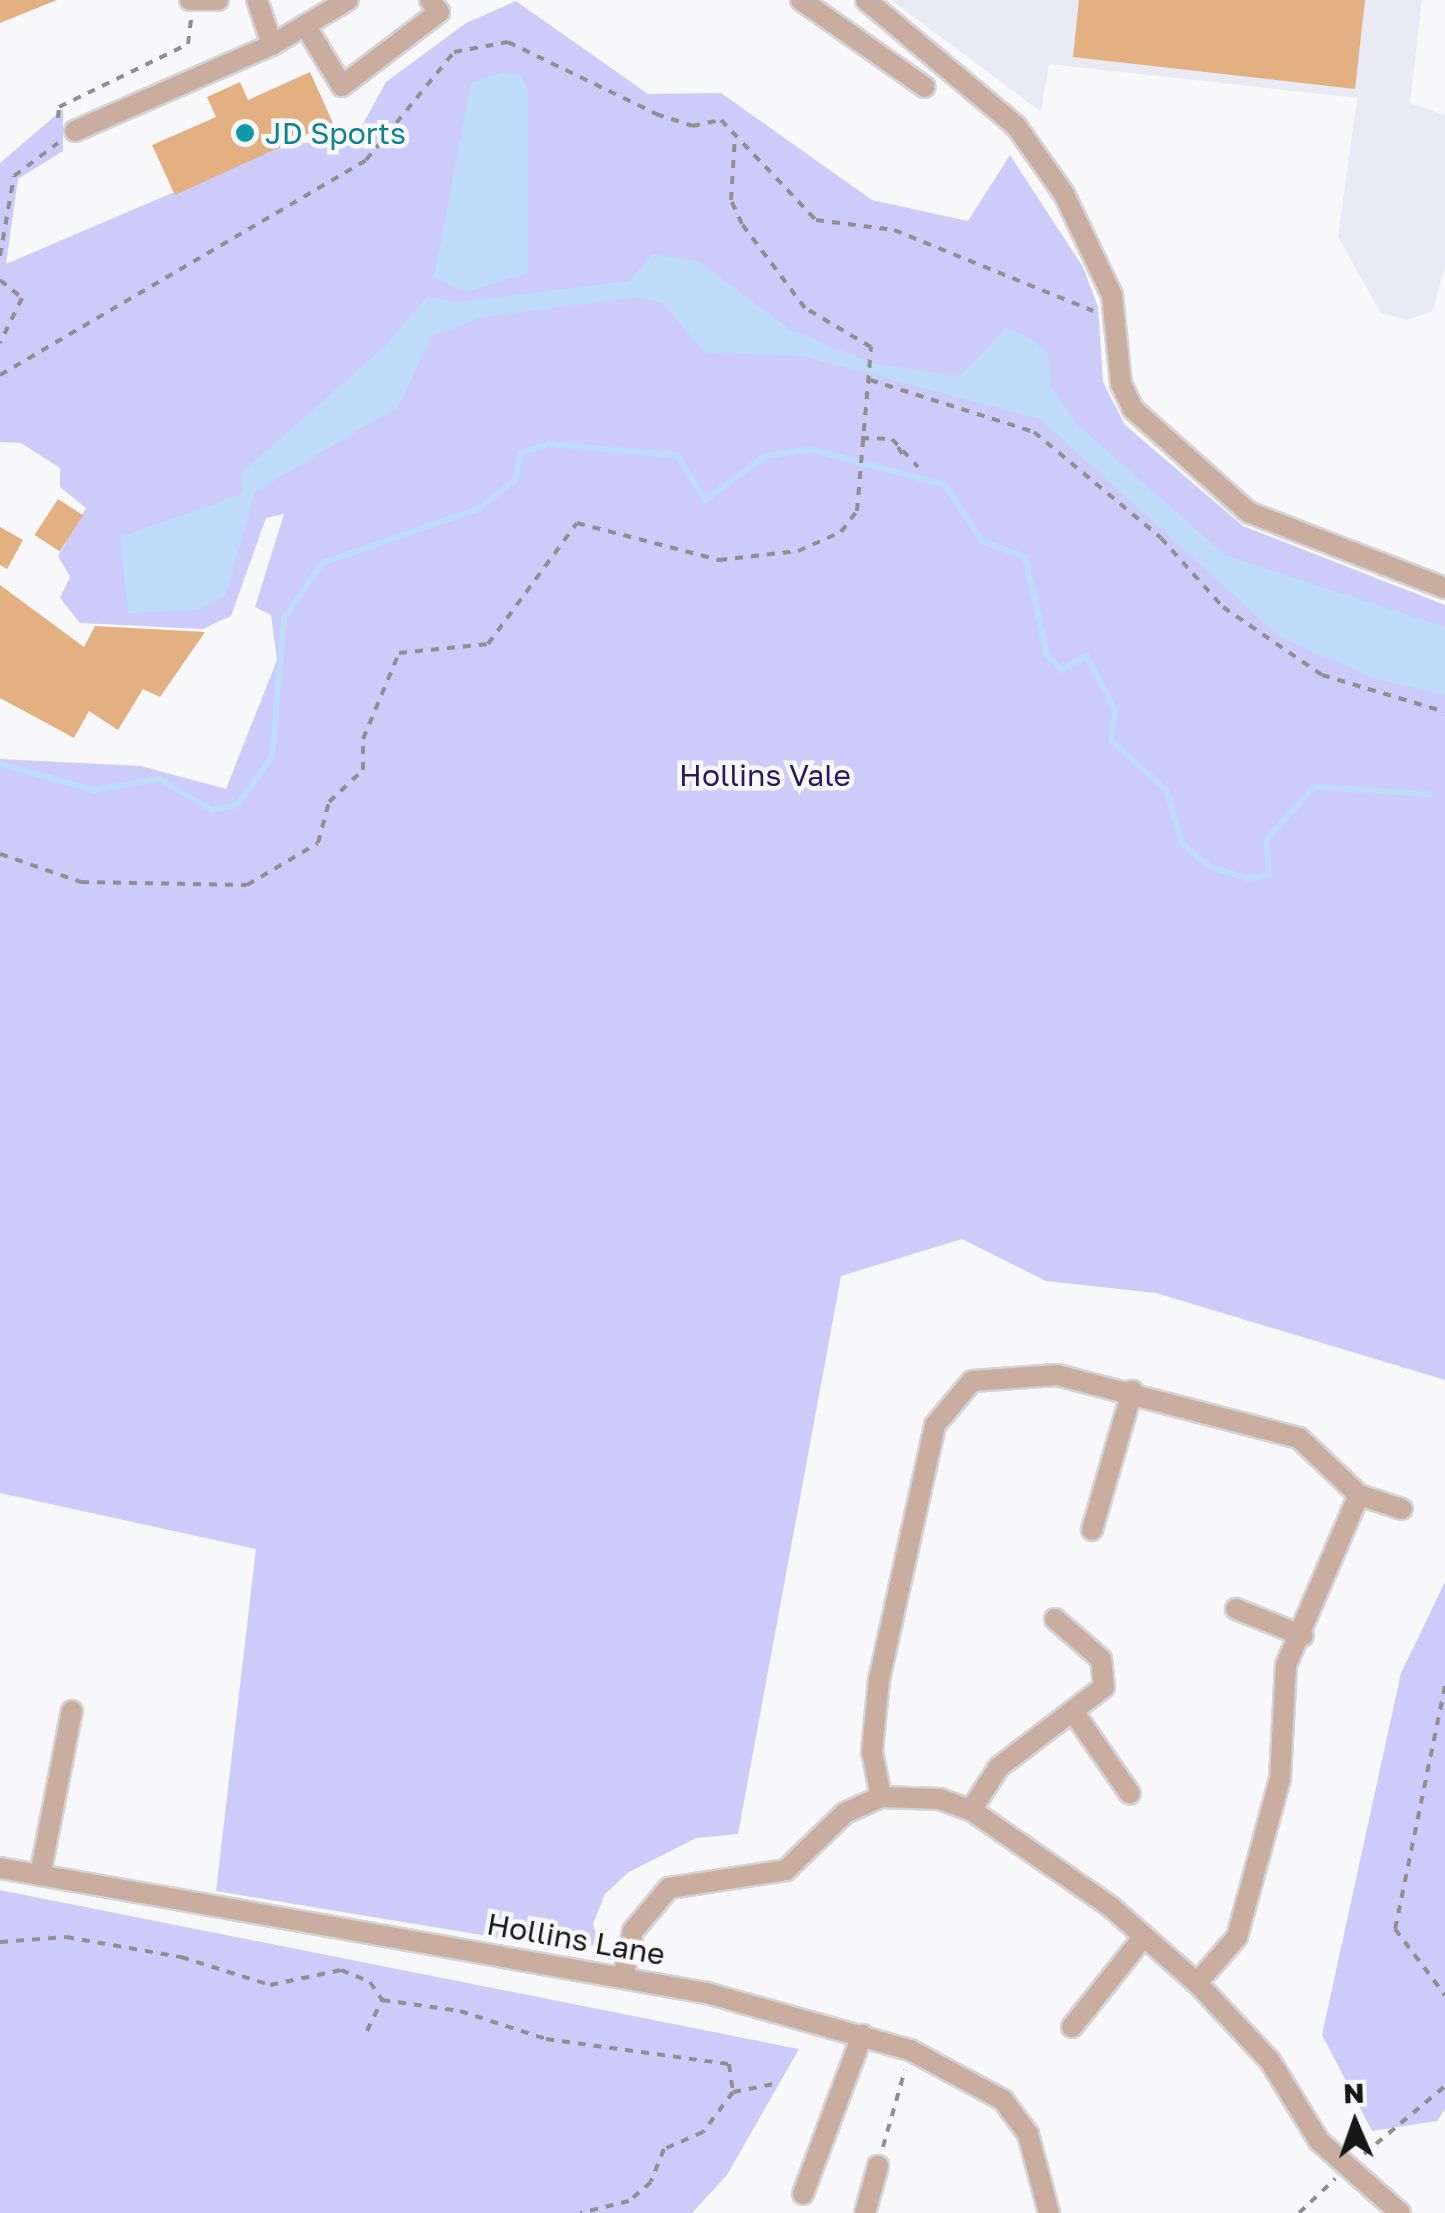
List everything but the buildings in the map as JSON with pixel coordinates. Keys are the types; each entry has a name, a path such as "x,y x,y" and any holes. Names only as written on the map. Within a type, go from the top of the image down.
{"street":[{"path":"190,0 218,0"},
{"path":"257,0 272,45"},
{"path":"74,131 272,45 348,0"},
{"path":"305,25 342,86 439,12 430,0"},
{"path":"801,0 925,87"},
{"path":"866,0 1016,126 1086,231 1116,320 1121,384 1133,409 1248,512 1445,588"},
{"path":"881,1797 872,1751 879,1680 935,1425 972,1381 1057,1375 1132,1391 1299,1438 1359,1494 1402,1509"},
{"path":"1092,1530 1132,1391"},
{"path":"1197,1982 1236,1937 1280,1779 1286,1666 1303,1636 1359,1494"},
{"path":"1236,1609 1303,1636"},
{"path":"971,1810 999,1767 1104,1687 1106,1667 1056,1618"},
{"path":"40,1876 72,1711"},
{"path":"1074,1713 1130,1794"},
{"path":"623,1978 633,1931 669,1888 786,1870 845,1813 881,1797 914,1794 971,1810 1144,1936 1197,1982 1270,2061 1319,2140 1351,2164 1400,2213"},
{"name":"Hollins Lane","path":"0,1868 623,1978 910,2050 1003,2100 1028,2134 1049,2213"},
{"path":"1072,2026 1144,1936"},
{"path":"803,2194 862,2035"},
{"path":"865,2213 878,2166"}],"path":[{"path":"0,374 366,160 454,52 527,48 656,114 692,126 721,120 816,220 894,230 1116,320"},
{"path":"0,854 81,882 246,885 318,843 329,802 363,770 363,739 399,653 488,644 569,528 602,527 719,560 798,551 841,532 857,510 871,348 806,308 742,224 730,200 734,136"},
{"path":"0,280 22,298 0,343"},
{"path":"869,378 1034,432 1162,538 1223,608 1322,675 1445,712"},
{"path":"861,438 898,446 918,467"},
{"path":"898,446 905,459"},
{"path":"1445,1686 1395,1929 1445,1995"},
{"path":"0,1942 66,1937 182,1957 270,1985 340,1970 370,1982 382,2000 460,2011 546,2038 722,2059 732,2092"},
{"path":"367,2031 382,2000"},
{"path":"878,2166 910,2050"},
{"path":"580,2213 641,2191 664,2149 693,2140 732,2092 778,2083"},
{"path":"1299,2213 1445,2086"}],"shaded area":[{"path":"891,0 1422,0 1410,103 1445,115 1445,266 1433,311 1407,320 1381,313 1338,237 1357,98 1049,64 1041,112"},
{"path":"502,72 520,74 528,89 528,273 467,292 434,277 471,83"},
{"path":"652,254 698,261 791,330 871,363 959,376 1006,328 1029,337 1049,354 1050,385 1077,424 1225,555 1445,627 1445,695 1375,679 1280,637 1040,419 802,356 705,353 662,303 638,297 483,317 432,336 398,407 255,492 225,597 199,610 128,613 120,537 242,494 241,473 386,345 427,296 456,302 630,281"}],"green space":[{"name":"Hollins Vale","path":"516,1 648,94 721,93 872,200 968,221 1010,155 1083,267 1098,307 1103,382 1125,425 1243,526 1445,605 1445,1380 1156,1293 1046,1281 962,1239 841,1276 738,1834 696,1838 629,1872 605,1894 593,1924 599,1944 571,1950 216,1891 256,1549 0,1493 0,759 141,766 226,789 277,660 271,615 255,607 284,514 266,518 231,616 203,629 80,623 60,598 70,577 58,556 86,508 60,487 60,468 21,443 0,442 0,163 63,109 63,151 18,179 6,264 289,143 353,142 386,82 466,23"},
{"path":"1445,1582 1445,2109 1437,2121 1372,2131 1322,2035 1401,1673"},
{"path":"0,1890 799,2049 727,2175 692,2213 0,2213"}],"waterway":[{"path":"0,764 94,790 159,779 212,810 237,805 272,757 284,619 322,563 478,509 516,479 520,453 548,444 677,455 705,500 765,456 810,449 945,485 982,541 1025,557 1047,655 1062,670 1086,655 1115,710 1111,740 1167,791 1182,844 1210,867 1250,879 1269,874 1266,840 1314,787 1430,794"}],"place":[{"name":"JD Sports","path":"245,133"}]}
